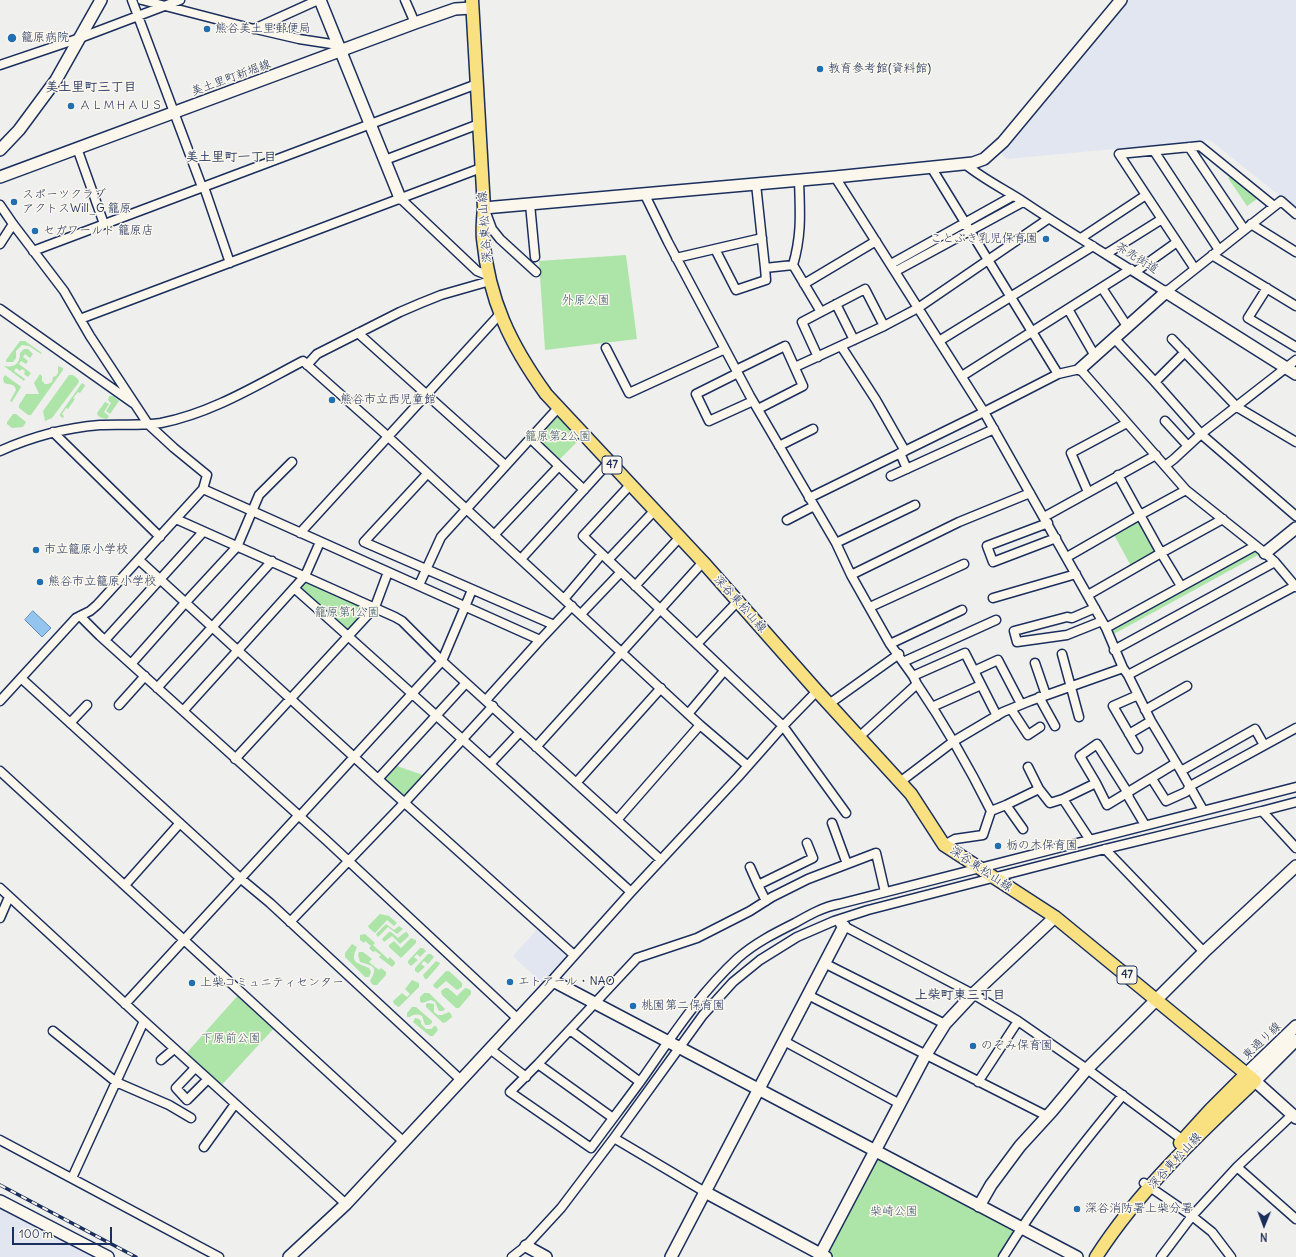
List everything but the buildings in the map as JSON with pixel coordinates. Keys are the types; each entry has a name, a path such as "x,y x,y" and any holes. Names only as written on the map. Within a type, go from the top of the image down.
{"main road":[{"name":"深谷東松山線","path":"472,4 484,208 483,238 489,278 500,314 514,346 546,394 703,562 859,738 911,794 944,845 1055,917 1251,1077 1186,1142 1113,1221 1088,1257"},
{"name":"深谷東松山線","path":"1096,1257 1147,1185"}],"street":[{"path":"0,150 19,130 56,80 101,0"},
{"path":"132,0 203,187 230,263"},
{"path":"142,0 254,29 256,28 339,48"},
{"path":"0,65 80,38 165,7 180,0"},
{"path":"256,28 319,0 400,198 477,271 489,278"},
{"path":"405,0 415,23"},
{"path":"536,272 500,239 492,229 484,208 931,168 973,163 984,159 1003,142 1121,0"},
{"name":"美土里町新堀線","path":"0,177 175,112 339,48 472,4"},
{"path":"33,250 477,84"},
{"path":"385,160 479,124"},
{"path":"1195,269 1119,154 1200,146 1274,206"},
{"path":"1189,147 1244,229"},
{"path":"77,148 104,224"},
{"path":"1154,150 1219,250"},
{"name":"茶売街道","path":"965,164 977,174 1296,374"},
{"path":"80,319 482,168"},
{"path":"931,168 1058,374"},
{"path":"835,176 994,429 1095,608 1114,650 1151,721 1203,810"},
{"path":"799,180 801,222 798,246 793,265 821,312"},
{"path":"715,249 736,290 766,280 756,184"},
{"path":"644,194 676,258 758,410 836,543 890,644 901,658 954,741 973,774 991,811 983,835 955,839 944,845"},
{"path":"1081,238 1146,195"},
{"path":"890,264 1013,196"},
{"path":"809,498 1058,374 1080,369 1166,292 1274,206 1281,201 1296,214"},
{"path":"896,271 1023,202"},
{"path":"0,204 13,224 59,283 125,394"},
{"path":"530,204 535,258"},
{"path":"795,367 884,326 918,308 1048,219"},
{"path":"1106,254 1162,219"},
{"path":"0,244 3,233 13,224"},
{"path":"1251,224 1296,252"},
{"path":"676,258 762,238"},
{"path":"804,284 876,241"},
{"path":"962,376 1102,288 1133,271 1177,242"},
{"path":"939,341 1093,246"},
{"path":"1212,255 1296,306"},
{"path":"765,268 793,265"},
{"path":"307,365 317,354 400,312 435,297 489,278"},
{"path":"1102,288 1127,326"},
{"path":"1267,288 1248,318 1296,347"},
{"path":"818,357 802,322 865,290 884,326"},
{"path":"836,304 854,340"},
{"path":"0,309 125,394 136,404 148,424 207,475 203,490 139,560 97,605 90,611 76,618 22,679 0,701"},
{"path":"1068,309 1095,356"},
{"path":"300,533 500,314"},
{"path":"358,333 505,465"},
{"path":"1114,338 1201,434 1296,516"},
{"path":"1172,339 1237,407 1296,442"},
{"path":"753,401 709,421 696,394 786,346 803,386 758,410"},
{"path":"841,346 876,400 903,452 907,469"},
{"path":"606,348 629,393 725,349"},
{"path":"1155,382 1184,352"},
{"path":"1164,466 1201,434 1296,360"},
{"path":"0,451 26,439 66,428 100,425 148,424 189,416 240,394 303,361 581,614 688,714 748,766"},
{"path":"1080,369 1186,490 1275,562 1296,587 1128,675"},
{"path":"419,585 440,537 558,408"},
{"path":"1165,421 1188,446"},
{"path":"1088,492 1071,453 1127,423"},
{"path":"779,446 813,429"},
{"path":"891,476 994,429"},
{"path":"53,432 160,537"},
{"path":"530,438 584,490"},
{"path":"1056,538 993,562 986,546 1046,520 1088,492 1156,455"},
{"path":"131,664 237,547 259,496 292,462"},
{"path":"521,559 609,462"},
{"path":"494,535 559,466"},
{"path":"427,474 364,542 554,625"},
{"path":"1118,475 1181,586"},
{"path":"631,484 582,536 783,726 846,813"},
{"path":"203,490 540,640"},
{"path":"1066,557 1186,490"},
{"path":"852,575 959,522 1030,493"},
{"path":"836,543 915,505"},
{"path":"787,520 814,506"},
{"path":"564,599 605,557 655,510"},
{"path":"176,519 396,616 442,661 662,860"},
{"path":"1088,595 1223,519"},
{"path":"1264,553 1296,528"},
{"path":"105,640 203,532"},
{"path":"635,586 680,537"},
{"path":"183,710 305,576 320,542"},
{"path":"1095,608 1072,618 1067,617 1014,631 1017,642 1066,635 1104,625 1255,546"},
{"path":"139,560 378,779 574,955"},
{"path":"157,688 272,562"},
{"path":"536,747 621,651 703,562"},
{"path":"1114,650 1275,562"},
{"path":"870,607 964,564"},
{"path":"235,759 375,607 388,572"},
{"path":"581,614 621,572"},
{"path":"993,598 1076,574"},
{"path":"294,588 413,693 462,740 631,892"},
{"path":"125,1004 442,661 472,590"},
{"path":"697,644 738,601"},
{"path":"486,700 572,606"},
{"path":"890,644 962,610"},
{"path":"80,616 518,1019"},
{"path":"829,704 901,658 996,620"},
{"path":"859,738 915,680 965,653 997,716"},
{"path":"1062,654 1079,717"},
{"path":"974,671 998,660 1021,704"},
{"path":"1035,663 1043,696 1055,726"},
{"path":"900,782 954,741 997,716 1021,704 1123,668"},
{"path":"688,714 724,671"},
{"path":"119,706 145,676"},
{"path":"22,679 290,922 461,1080"},
{"path":"378,779 466,683"},
{"path":"932,707 981,685"},
{"path":"1145,710 1187,686"},
{"path":"576,783 661,688"},
{"path":"289,1257 346,1204 404,1142 553,981 574,955 783,726 817,691"},
{"path":"1138,695 1112,706 1138,749"},
{"path":"70,723 87,705"},
{"path":"290,922 349,862 493,706"},
{"path":"1011,709 1028,735 1040,727"},
{"path":"1129,734 1151,721"},
{"path":"617,820 700,724"},
{"path":"1181,771 1255,728 1264,745"},
{"path":"1152,779 1166,801 1186,792 1190,786 1296,728"},
{"path":"490,764 520,732"},
{"path":"1145,825 1129,798 1128,793 1097,744 1080,756 1107,805 1128,793 1152,779 1176,763"},
{"path":"1028,767 1039,789 1050,804 1096,783"},
{"path":"0,771 404,1142"},
{"path":"885,892 876,853 808,879 697,938 637,958 526,1077 510,1092 591,1148 640,1082 668,1041 707,990 739,957 762,940 829,906 980,869 1296,787"},
{"path":"991,811 1039,789"},
{"path":"1063,799 1090,840"},
{"path":"512,1257 526,1246 561,1208 614,1138 703,1015 733,982 760,960 797,937 839,923 868,910 993,877 1296,802"},
{"path":"1006,805 1023,829"},
{"path":"1262,811 1296,848"},
{"path":"125,886 180,823"},
{"path":"832,823 847,864"},
{"path":"758,885 813,858 807,843"},
{"path":"1105,849 1204,952"},
{"path":"979,1206 1003,1167 1087,1069 1204,952 1296,866"},
{"path":"750,867 766,901"},
{"path":"0,888 174,1049 346,1204"},
{"path":"0,918 9,897"},
{"path":"614,1138 705,1192 822,1256 925,1056 945,1024 973,994 1055,917"},
{"path":"675,1256 705,1192 824,963 839,923"},
{"path":"839,923 973,994 1018,1021 1087,1069 1186,1142"},
{"path":"824,963 945,1024"},
{"path":"553,981 759,1089 875,1152 1077,1257"},
{"path":"808,995 925,1056 1047,1116"},
{"path":"72,1178 144,1021"},
{"path":"978,1082 1018,1021"},
{"name":"東通り線","path":"1251,1077 1296,1026"},
{"path":"570,1030 640,1082"},
{"path":"53,1031 116,1082 169,1105 191,1118"},
{"name":"東通り線","path":"1251,1077 1296,1040"},
{"path":"784,1041 900,1104"},
{"path":"161,1060 174,1049"},
{"path":"490,1049 526,1077"},
{"path":"538,1064 613,1118"},
{"path":"195,1068 176,1088 187,1100 208,1079"},
{"path":"1160,1257 1192,1216 1237,1167 1294,1117 1251,1077"},
{"path":"1003,1257 1021,1228 1078,1150 1123,1095"},
{"path":"204,1147 236,1104"},
{"path":"0,1140 219,1257"},
{"path":"1237,1167 1296,1219"},
{"path":"1147,1185 1192,1216 1212,1232 1231,1257"},
{"path":"0,1200 108,1257"},
{"path":"526,1246 546,1257"}],"shaded area":[{"path":"1128,0 1296,0 1296,209 1210,140 1007,159 1000,153"},
{"path":"539,927 570,954 570,957 544,985 513,956"},
{"path":"0,1207 93,1257 0,1257"}],"green space":[{"path":"1231,176 1257,199 1247,206 1228,178"},
{"name":"外原公園","path":"626,255 637,339 545,350 539,261"},
{"path":"20,341 25,341 42,353 41,354 29,346 22,345 16,351 16,358 13,362 6,362 6,360"},
{"path":"24,349 28,349 33,354 30,358 25,354 23,357 28,361 26,364 21,361 19,364 31,373 28,377 24,374 25,371 22,369 20,371 16,368 14,371 25,379 24,381 4,366 13,366 16,364 19,360 20,353"},
{"path":"58,366 63,368 63,370 31,415 28,415 19,408 19,405 26,394 39,394 34,383 40,374 42,376 42,381 45,384 52,382 53,377 58,373"},
{"path":"5,375 21,387 12,402 10,401 16,390 13,385 4,383 3,378"},
{"path":"69,375 73,375 79,382 52,418 45,421 43,411"},
{"path":"82,383 85,386 80,393 78,392 73,398 75,399 68,409 66,408 62,414 64,416 63,418 60,414"},
{"path":"109,396 113,396 119,401 110,414 106,411 111,403 108,400"},
{"path":"105,402 109,404 104,412 109,416 107,419 98,416 97,413"},
{"name":"籠原第2公園","path":"559,413 581,438 558,461 534,438"},
{"path":"13,414 16,414 26,422 23,427 12,428 7,424"},
{"path":"1137,519 1140,520 1157,550 1154,554 1131,566 1113,533"},
{"path":"1253,549 1260,554 1112,635 1109,629"},
{"name":"籠原第1公園","path":"306,580 368,608 348,631 298,588"},
{"path":"397,766 426,776 407,798 384,779"},
{"path":"380,914 389,916 397,923 394,926 387,920 375,933 368,926"},
{"path":"386,924 394,930 399,926 403,929 397,934 388,927 378,937 376,934"},
{"path":"389,932 398,938 407,932 409,936 400,944 392,936 384,942 382,939"},
{"path":"365,934 375,943 373,945 388,959 390,957 395,962 392,967 379,957 381,955 375,951 373,952 369,948 371,946 365,941 364,943 360,940 360,935"},
{"path":"411,938 416,940 416,943 401,958 389,947 389,945 394,941 401,948"},
{"path":"352,944 357,947 354,959 358,963 369,968 371,972 369,977 365,977 345,957 345,953"},
{"path":"420,948 423,948 426,951 420,957 417,954 414,957 418,960 411,966 408,961"},
{"path":"359,952 363,952 372,959 369,962 379,970 381,968 386,972 386,975 377,985 373,985 370,981 374,972 373,967 360,962 358,955"},
{"path":"428,954 431,954 434,957 428,964 424,961 421,964 425,967 418,973 415,971 415,968"},
{"path":"436,961 440,963 439,965 427,979 425,979 423,975"},
{"path":"446,971 449,971 462,983 462,987 457,990 446,981 437,989 434,987 433,985"},
{"path":"412,980 419,983 419,987 398,1007 393,1001 402,993 407,997 410,994 405,989"},
{"path":"448,988 457,996 465,988 471,991 471,994 459,1008 456,1008 442,995 441,991"},
{"name":"下原前公園","path":"241,992 277,1025 218,1089 183,1057"},
{"path":"424,993 429,993 445,1009 443,1011 439,1011 435,1002 431,1000 422,1003 420,1001 420,997"},
{"path":"426,1004 434,1004 434,1012 438,1015 449,1012 452,1017 443,1023 426,1007"},
{"path":"412,1007 416,1007 432,1021 432,1023 425,1025 422,1016 419,1015 407,1017 407,1013"},
{"path":"415,1018 421,1021 421,1024 426,1029 431,1029 436,1026 438,1030 433,1036 430,1036 413,1022"},
{"name":"柴崎公園","path":"875,1152 1021,1228 1003,1257 826,1257 821,1254"}],"water":[{"path":"33,611 51,628 42,637 25,620"}],"railway":[{"path":"0,1185 136,1257"}],"place":[{"name":"熊谷美土里郵便局","path":"207,29"},
{"name":"籠原病院","path":"12,38"},
{"name":"教育参考館(資料館)","path":"820,69"},
{"name":"ＡＬＭＨＡＵＳ","path":"71,106"},
{"name":"スポーツクラブ アクトスWill_G 籠原","path":"14,202"},
{"name":"セガワールド 籠原店","path":"35,231"},
{"name":"ことぶき乳児保育園","path":"1046,239"},
{"name":"熊谷市立西児童館","path":"332,400"},
{"name":"市立籠原小学校","path":"36,550"},
{"name":"熊谷市立籠原小学校","path":"40,582"},
{"name":"栃の木保育園","path":"998,846"},
{"name":"エトアール・NAO","path":"510,982"},
{"name":"上柴コミュニティセンター","path":"192,983"},
{"name":"桃園第二保育園","path":"633,1006"},
{"name":"のぞみ保育園","path":"973,1046"},
{"name":"深谷消防署上柴分署","path":"1077,1209"}],"district":[{"name":"美土里町三丁目","path":"91,87"},
{"name":"美土里町一丁目","path":"231,157"},
{"name":"上柴町東三丁目","path":"960,995"}]}
